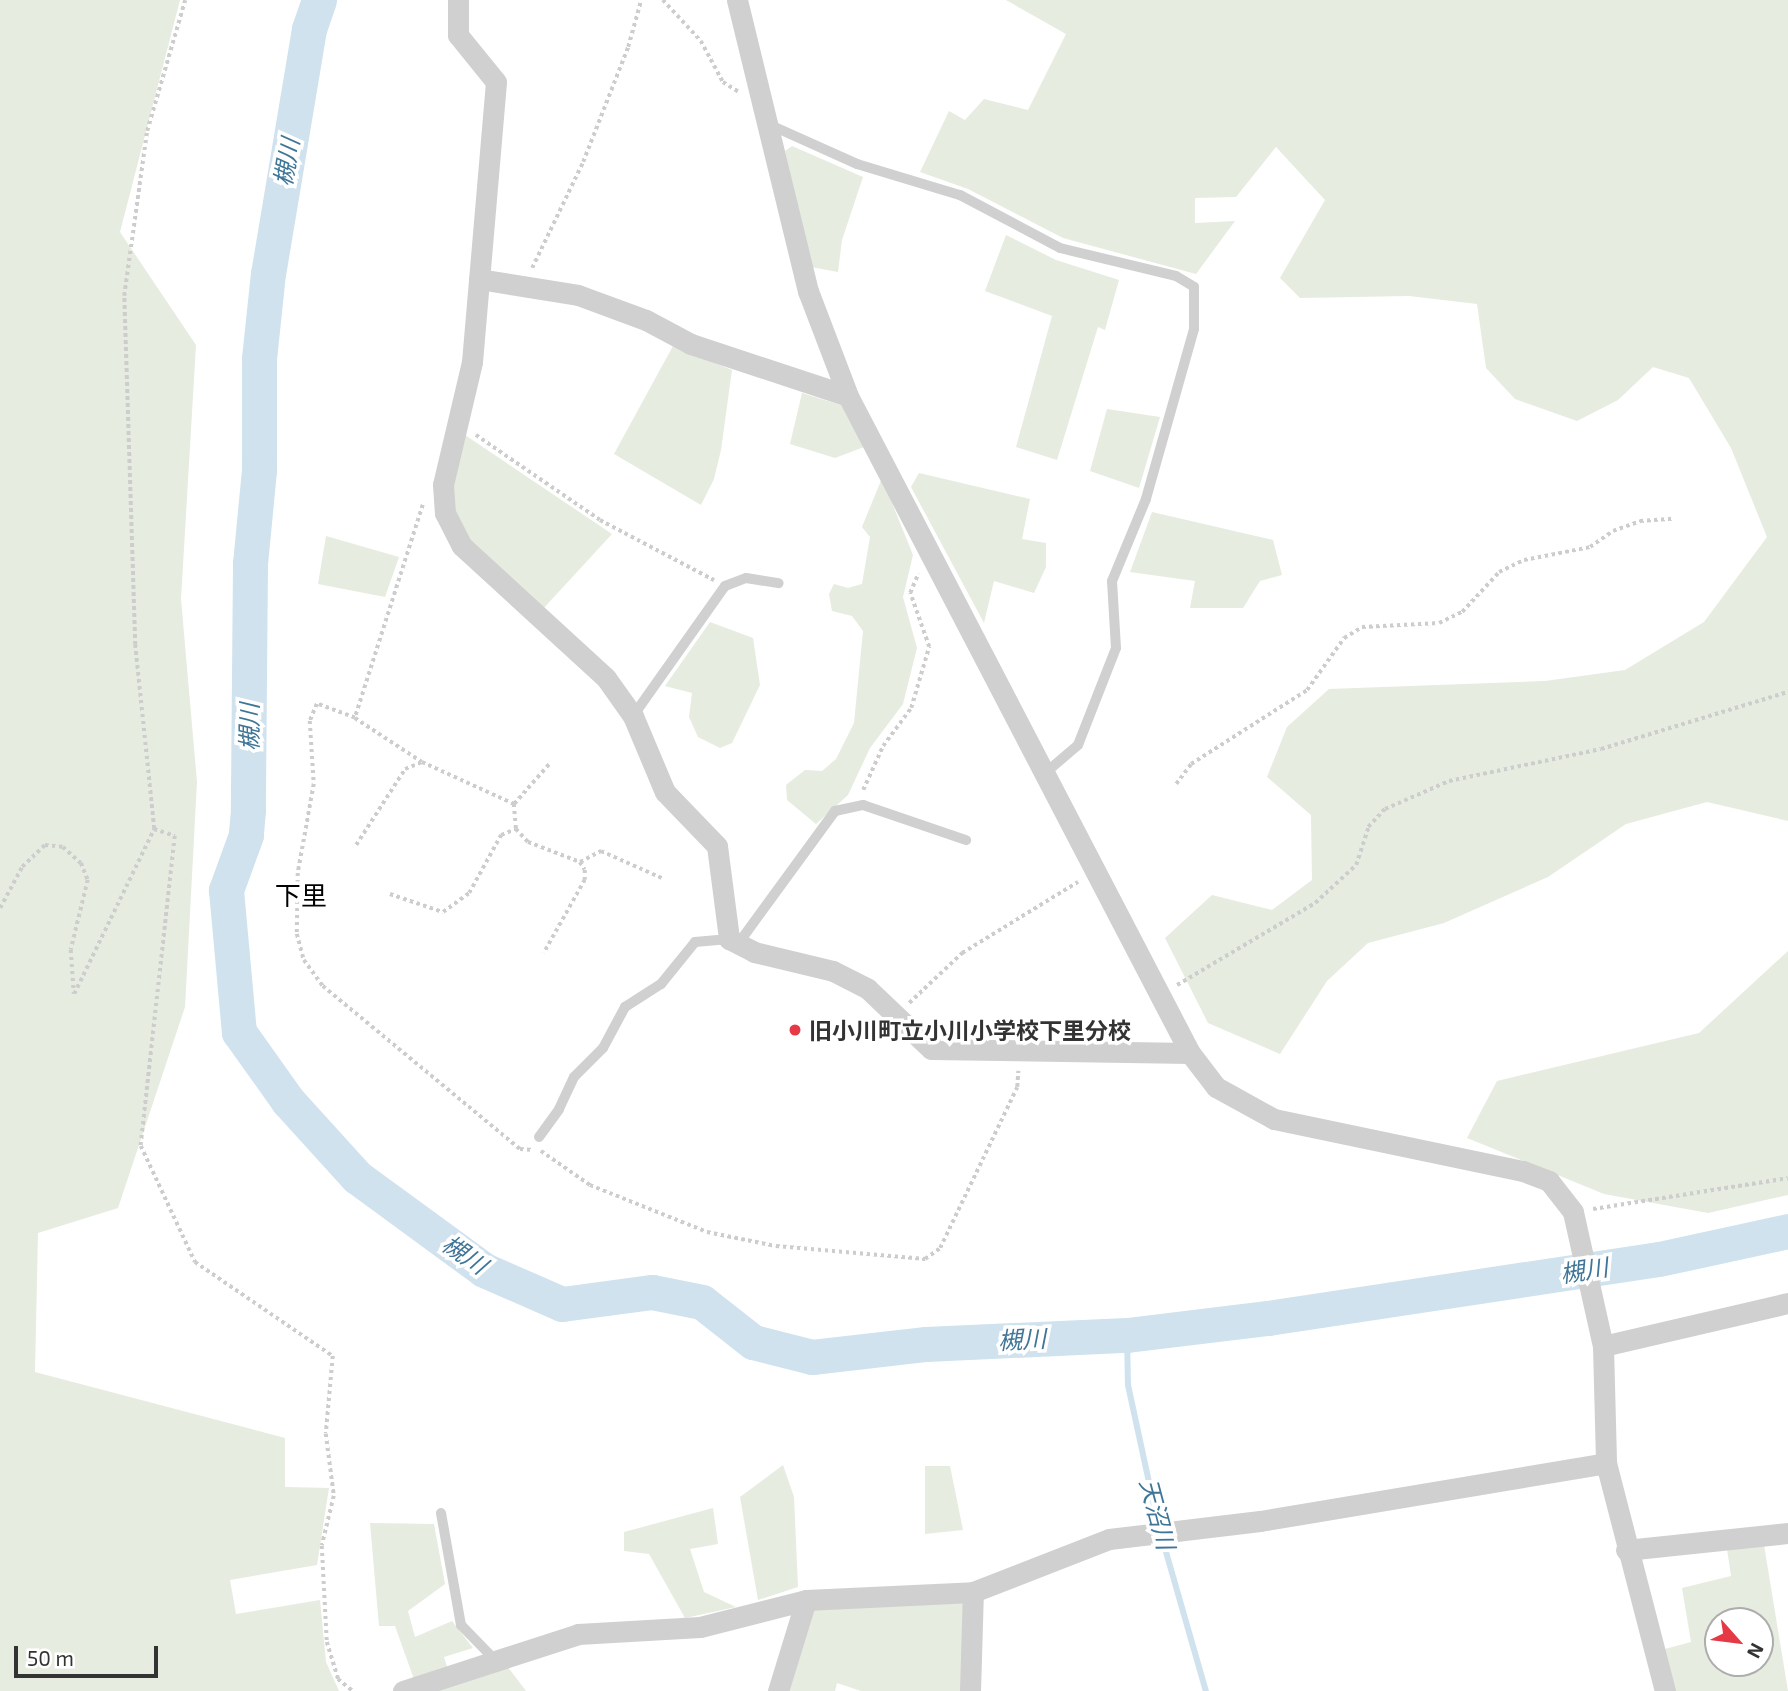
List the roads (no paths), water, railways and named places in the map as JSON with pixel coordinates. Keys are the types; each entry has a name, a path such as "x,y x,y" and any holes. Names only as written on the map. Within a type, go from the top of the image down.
{"street":[{"path":"458,0 458,35 496,82 472,362 443,485 445,513 462,546 606,678 633,716 665,792 716,846 733,941 754,952 833,971 868,989 931,1049 953,1053 1020,1048 1190,1053"},
{"path":"737,0 808,292 848,396 929,546 1044,774 1190,1053 1216,1087 1274,1119 1523,1171 1549,1181 1574,1215 1602,1340 1606,1463 1626,1550 1665,1691"},
{"path":"480,279 578,295 646,320 691,344 848,396"},
{"path":"1602,1340 1788,1303"},
{"path":"403,1691 578,1634 700,1627 806,1600 973,1592 1109,1539 1260,1521 1606,1463"},
{"path":"1626,1550 1788,1532"},
{"path":"970,1691 973,1592"},
{"path":"778,1691 806,1600"}],"lane":[{"path":"766,116 857,163 960,195 1060,247 1176,276 1194,287 1194,329 1146,499 1112,581 1116,648 1078,745 1044,774"},
{"path":"633,716 698,630 725,586 746,578 779,583"},
{"path":"539,1137 559,1109 573,1077 603,1048 625,1007 661,984 695,942 733,941 835,811 863,805 966,841"},
{"path":"441,1513 461,1625 495,1660"}],"waterway":[{"name":"槻川","path":"319,0 309,29 268,273 259,359 259,470 250,563 248,810 246,835 226,890 239,1032 288,1101 357,1177 484,1270 562,1304 652,1292 702,1302 753,1342 812,1357 926,1344 1127,1335 1268,1318 1659,1259 1788,1231"},
{"name":"天沼川","path":"1127,1335 1128,1385 1159,1528"},
{"name":"天沼川","path":"1162,1538 1206,1691"}],"place":[{"name":"旧小川町立小川小学校下里分校","path":"795,1030"}],"district":[{"name":"下里","path":"301,895"}]}
